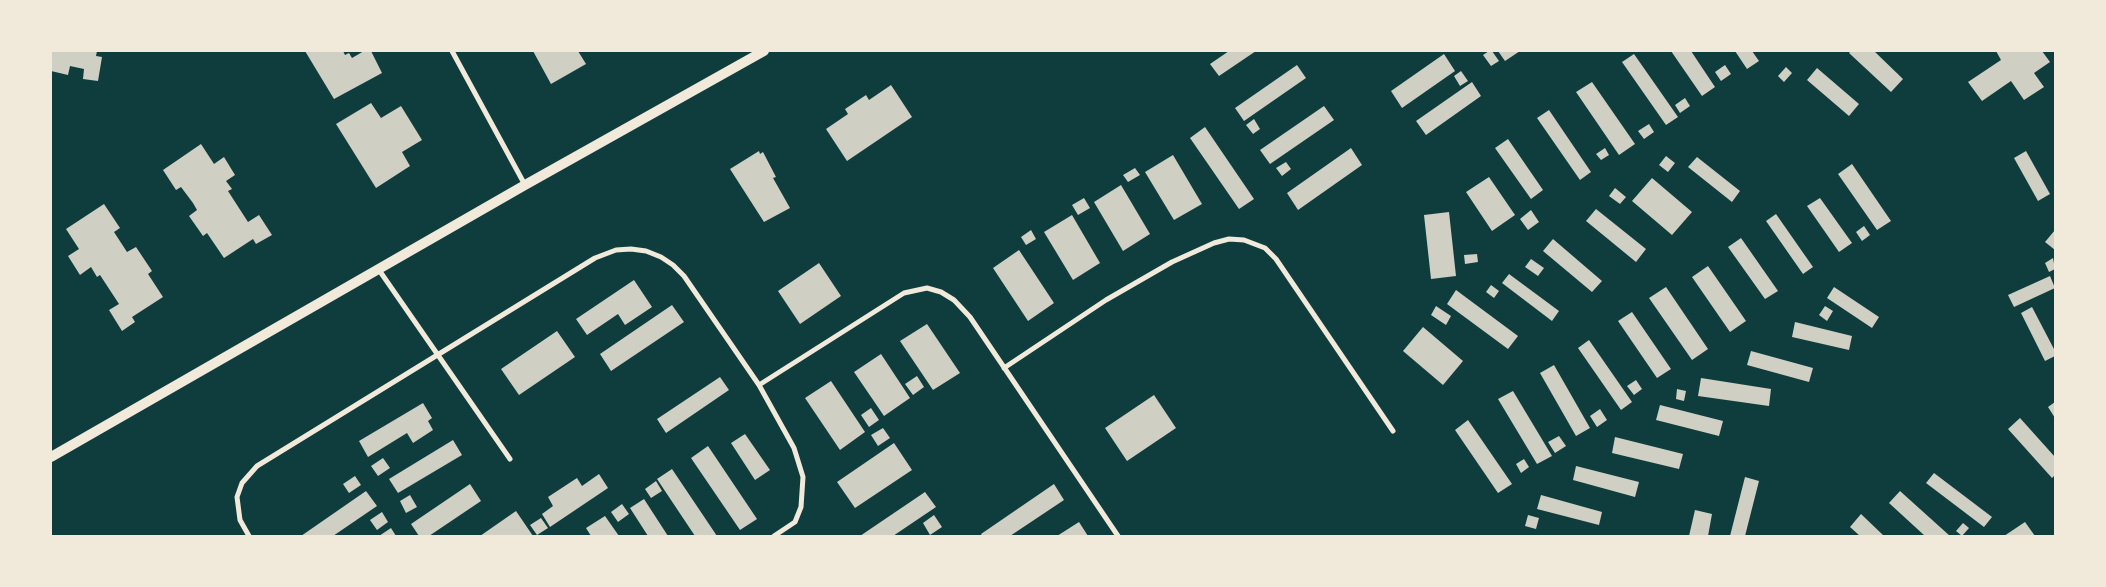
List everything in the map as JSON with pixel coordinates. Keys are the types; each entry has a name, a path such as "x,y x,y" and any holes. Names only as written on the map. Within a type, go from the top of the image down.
{"main road":[{"path":"51,457 525,185 764,51"}],"street":[{"path":"452,51 525,185"},
{"path":"1004,368 1106,300 1172,262 1214,242 1229,239 1244,240 1265,248 1276,259 1393,431"},
{"path":"249,536 240,520 237,505 242,483 251,471 601,255 624,249 639,250 661,257 679,270 758,385 794,448 800,462 803,477 802,499 795,522 774,536"},
{"path":"378,270 510,459"},
{"path":"758,385 904,293 919,288 941,292 960,305 1118,536"}],"building":[{"path":"51,51 97,51 96,56 102,57 98,81 83,79 84,69 70,66 68,75 51,71"},
{"path":"305,51 343,51 345,55 349,53 352,58 364,51 371,51 382,73 334,99"},
{"path":"533,51 578,51 586,64 551,84"},
{"path":"1229,51 1256,51 1219,76 1210,64"},
{"path":"1492,51 1499,61 1491,66 1483,55"},
{"path":"1498,51 1520,51 1505,61"},
{"path":"1671,51 1691,51 1715,87 1702,96"},
{"path":"1735,51 1752,51 1759,61 1747,69"},
{"path":"1851,51 1874,51 1903,79 1891,92 1849,53"},
{"path":"1996,51 2042,51 2050,62 2034,73 2044,87 2024,100 2011,81 1982,101 1968,82 2001,60"},
{"path":"1444,54 1455,71 1402,108 1391,91"},
{"path":"1634,54 1678,117 1666,125 1622,62"},
{"path":"1297,65 1306,78 1244,121 1235,108"},
{"path":"1725,65 1731,74 1721,81 1715,72"},
{"path":"1786,67 1792,73 1784,82 1778,76"},
{"path":"1817,68 1859,104 1849,116 1807,80"},
{"path":"1461,71 1468,81 1460,86 1454,76"},
{"path":"1472,82 1481,96 1426,135 1416,121"},
{"path":"1592,82 1635,144 1619,155 1576,92"},
{"path":"891,85 912,117 847,161 826,129 848,114 845,109 866,95 869,100"},
{"path":"1685,98 1690,106 1680,113 1675,105"},
{"path":"371,103 381,118 401,106 422,140 402,152 410,166 376,188 336,124"},
{"path":"1324,106 1334,120 1270,164 1260,150"},
{"path":"1549,110 1591,172 1580,180 1537,118"},
{"path":"1254,119 1260,129 1253,134 1246,125"},
{"path":"1649,124 1654,132 1644,139 1638,131"},
{"path":"1205,127 1254,199 1239,209 1190,138"},
{"path":"1508,139 1543,190 1531,199 1495,148"},
{"path":"201,144 214,164 224,157 235,175 226,181 232,189 228,191 248,222 259,215 272,235 256,244 253,239 224,258 207,233 203,236 189,216 197,210 193,203 181,187 176,190 163,170"},
{"path":"1351,148 1362,165 1298,210 1287,193"},
{"path":"1605,148 1609,155 1601,160 1596,154"},
{"path":"759,151 760,154 763,152 776,177 773,178 790,208 764,222 730,169"},
{"path":"2026,151 2050,194 2038,201 2014,158"},
{"path":"1173,155 1202,204 1174,220 1145,172"},
{"path":"1666,156 1675,163 1668,172 1659,165"},
{"path":"1697,157 1740,191 1732,202 1688,167"},
{"path":"1286,162 1291,169 1282,176 1276,168"},
{"path":"1852,164 1891,221 1877,230 1838,174"},
{"path":"1135,168 1140,175 1128,182 1123,175"},
{"path":"1489,177 1515,215 1492,231 1466,192"},
{"path":"1652,178 1692,212 1672,235 1632,201"},
{"path":"1121,185 1150,234 1123,251 1094,202"},
{"path":"1615,188 1626,197 1620,204 1609,196"},
{"path":"1084,198 1090,208 1078,215 1072,205"},
{"path":"1820,198 1852,243 1839,252 1807,206"},
{"path":"104,204 120,228 114,232 127,252 136,247 152,271 148,274 163,297 132,317 135,322 122,331 109,310 119,304 100,275 97,277 91,267 80,275 68,256 79,249 66,229"},
{"path":"1596,209 1646,249 1636,262 1586,221"},
{"path":"1531,210 1539,222 1528,230 1520,219"},
{"path":"1449,212 1456,276 1431,279 1424,215"},
{"path":"1776,214 1813,267 1803,274 1766,221"},
{"path":"1072,215 1100,263 1073,280 1044,232"},
{"path":"1864,226 1870,235 1862,241 1856,232"},
{"path":"1031,230 1036,239 1026,245 1021,237"},
{"path":"2055,230 2055,250 2045,242"},
{"path":"1741,238 1778,291 1765,299 1728,247"},
{"path":"1553,239 1602,281 1592,292 1543,251"},
{"path":"1019,250 1054,303 1028,321 993,268"},
{"path":"1477,254 1478,262 1465,264 1464,255"},
{"path":"2053,258 2055,269 2049,272 2045,263"},
{"path":"1531,259 1544,268 1538,276 1525,267"},
{"path":"819,263 841,296 800,324 778,291"},
{"path":"1708,266 1746,321 1730,332 1692,277"},
{"path":"1509,274 1559,311 1552,321 1502,283"},
{"path":"2050,276 2055,288 2014,307 2008,295"},
{"path":"634,280 652,307 625,325 618,314 587,335 576,319"},
{"path":"1491,285 1499,291 1494,298 1486,292"},
{"path":"1666,287 1708,349 1692,360 1649,298"},
{"path":"1834,287 1879,317 1872,328 1827,298"},
{"path":"1456,290 1518,336 1508,349 1447,304"},
{"path":"672,305 684,322 611,371 600,354"},
{"path":"1436,306 1451,316 1446,325 1431,315"},
{"path":"1825,306 1833,311 1827,321 1819,315"},
{"path":"2032,307 2055,351 2055,356 2045,361 2021,313"},
{"path":"1632,312 1671,369 1657,378 1618,321"},
{"path":"1795,322 1852,336 1849,350 1792,337"},
{"path":"927,324 960,373 933,390 900,341"},
{"path":"1423,327 1463,361 1443,385 1403,351"},
{"path":"557,331 575,357 519,395 501,369"},
{"path":"1589,340 1632,402 1621,410 1578,348"},
{"path":"1751,351 1813,368 1809,382 1747,365"},
{"path":"881,354 910,398 884,416 854,372"},
{"path":"1554,365 1590,428 1576,436 1540,373"},
{"path":"917,376 924,387 913,395 905,384"},
{"path":"720,377 729,390 666,433 657,419"},
{"path":"1701,378 1771,389 1769,406 1698,396"},
{"path":"1636,380 1642,389 1634,395 1627,386"},
{"path":"831,381 865,432 840,450 805,398"},
{"path":"1677,389 1686,391 1684,401 1676,399"},
{"path":"1513,391 1552,456 1537,464 1498,399"},
{"path":"1154,395 1176,428 1127,461 1105,428"},
{"path":"2055,402 2055,418 2048,407"},
{"path":"423,403 432,418 428,421 433,430 413,443 407,433 368,457 359,441"},
{"path":"1660,405 1723,421 1719,436 1656,420"},
{"path":"871,408 879,420 869,427 861,415"},
{"path":"1600,409 1607,420 1597,427 1590,416"},
{"path":"2020,418 2055,457 2055,475 2052,478 2008,429"},
{"path":"1468,420 1512,484 1498,493 1455,430"},
{"path":"883,428 890,438 878,446 871,435"},
{"path":"745,434 770,470 755,480 731,443"},
{"path":"1559,436 1566,446 1555,453 1548,442"},
{"path":"1615,437 1683,454 1679,469 1612,453"},
{"path":"453,440 462,455 398,493 389,479"},
{"path":"894,443 912,470 855,508 837,482"},
{"path":"708,446 757,519 740,530 691,458"},
{"path":"383,458 390,468 378,476 371,466"},
{"path":"1524,459 1529,467 1521,473 1516,464"},
{"path":"1576,466 1639,482 1635,497 1573,480"},
{"path":"672,469 717,536 695,536 657,479"},
{"path":"1934,473 1992,517 1984,527 1926,483"},
{"path":"599,474 608,488 550,527 542,514 553,506 548,497 577,478 582,486"},
{"path":"355,476 361,485 349,493 343,484"},
{"path":"1745,477 1759,481 1745,536 1730,536"},
{"path":"656,481 662,491 651,498 645,489"},
{"path":"470,484 481,501 429,536 419,536 411,524"},
{"path":"1054,484 1064,500 1010,536 982,536 981,534"},
{"path":"366,491 377,506 333,536 301,536"},
{"path":"1900,491 1950,536 1925,536 1889,503"},
{"path":"925,492 936,507 893,536 860,536"},
{"path":"410,495 417,507 406,513 400,501"},
{"path":"1541,495 1602,512 1599,525 1537,509"},
{"path":"644,499 668,536 648,536 630,508"},
{"path":"622,504 629,514 618,522 611,512"},
{"path":"1695,510 1712,514 1708,536 1689,536"},
{"path":"516,511 533,536 480,536"},
{"path":"382,512 388,522 377,530 370,520"},
{"path":"1861,514 1884,536 1860,536 1850,527"},
{"path":"934,515 942,527 930,535 923,523"},
{"path":"1528,515 1539,518 1536,529 1525,526"},
{"path":"605,516 619,536 591,536 586,528"},
{"path":"541,518 548,528 537,535 530,525"},
{"path":"1079,522 1088,536 1057,536"},
{"path":"2025,522 2035,536 2004,536"},
{"path":"1963,523 1969,528 1962,536 1956,531"},
{"path":"391,528 396,536 379,536"}]}
